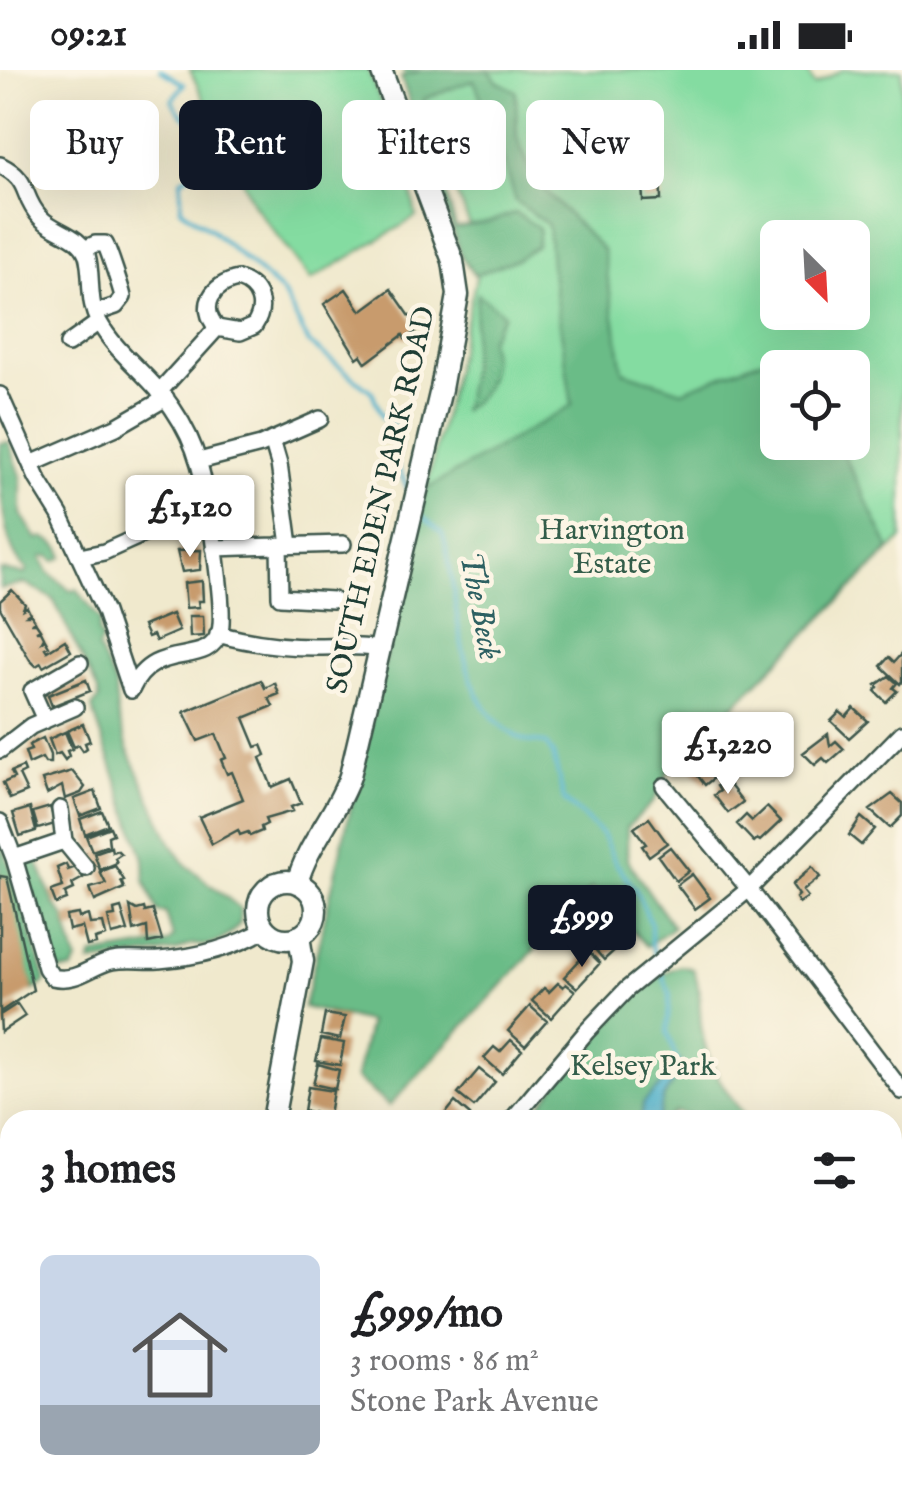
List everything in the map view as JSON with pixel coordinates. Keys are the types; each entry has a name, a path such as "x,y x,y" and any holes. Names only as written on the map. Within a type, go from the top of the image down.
{"main road":[{"name":"SOUTH EDEN PARK ROAD","path":"298,882 309,850 346,788 449,352 458,286 453,261 381,70"},
{"path":"281,882 298,882 310,892 316,909 312,924 299,936 278,938 266,929 259,914 262,895 281,882"},
{"path":"274,1110 303,962 299,936"}],"street":[{"path":"0,165 19,176 44,221 78,241 84,249 97,318 162,395 198,461 214,548 221,627 198,652 150,663 131,690 105,612 0,396"},
{"path":"68,344 116,306 122,291 105,244 84,249"},
{"path":"31,464 116,427 162,395 217,328"},
{"path":"198,461 272,440 320,419"},
{"path":"272,440 279,464 285,545 280,597 332,600"},
{"path":"80,557 104,552 206,506"},
{"path":"214,548 343,544"},
{"path":"218,634 264,644 354,644 380,649"},
{"path":"44,720 32,691 80,663"},
{"path":"0,750 44,720 76,707"},
{"path":"520,1110 587,1031 642,975 749,889 902,734"},
{"path":"664,786 749,889 902,1092"},
{"path":"60,809 64,841 86,868"},
{"path":"0,822 46,968 55,978 86,974 108,962 165,959 233,946 266,929"},
{"path":"14,858 64,841"}],"green space":[{"path":"190,70 368,70 380,100 342,100 342,190 411,190 416,217 311,280 247,190 322,190 322,100 204,100"},
{"name":"Harvington Estate","path":"403,70 806,70 814,85 842,70 902,70 902,539 669,770 653,802 627,827 627,860 673,927 647,946 592,888 389,1106 356,1078 369,1022 304,1007 482,253 455,190 506,190 506,100 416,100"},
{"name":"Harvington Estate","path":"423,70 489,70 497,81 516,91 517,138 526,159 526,190 545,190 603,250 623,371 682,391 760,361 760,460 846,460 890,549 669,770 653,802 627,827 627,860 673,927 647,946 592,888 389,1106 356,1078 369,1022 304,1007 425,490 572,405 548,225 516,201 506,169 506,100 482,100 474,80 424,100 409,100 401,77"},
{"name":"Harvington Estate","path":"439,190 445,190 456,228 515,213 539,228 537,246 517,259 475,275 462,258"},
{"path":"478,294 504,314 489,339 489,379 479,396 462,410 470,367"},
{"path":"9,442 21,476 21,514 37,539 43,537 62,553 63,557 55,561 49,556 41,557 48,572 71,591 77,589 100,620 98,632 102,639 98,649 115,685 117,713 129,752 172,845 186,865 240,908 240,923 219,941 90,963 93,955 168,943 173,937 166,913 158,912 145,881 144,859 92,708 99,699 98,691 53,599 25,583 0,589 0,570 25,574 27,569 11,546 3,512 0,443"},
{"path":"0,836 45,978 45,983 33,990 0,875"},
{"path":"36,857 54,904 64,916 77,961 73,970 55,971 52,966 24,866 24,861"},
{"name":"Kelsey Park","path":"681,966 693,969 705,1044 713,1067 741,1110 537,1110 622,1009 664,974"}],"water":[{"path":"675,1059 681,1061 682,1067 660,1110 642,1110 643,1103 668,1078"}],"building":[{"path":"642,190 661,190 661,200 643,201"},
{"path":"346,289 361,311 391,289 416,325 412,328 415,332 405,339 403,335 366,363 361,355 357,358 324,304"},
{"path":"198,525 199,537 182,539 181,526"},
{"path":"201,550 200,570 182,572 177,551"},
{"path":"202,581 203,601 198,601 199,607 186,608 184,583"},
{"path":"12,590 25,604 23,609 27,607 27,615 35,621 31,623 40,629 36,631 41,631 42,641 45,639 49,646 47,651 65,640 71,651 43,667 30,660 0,608 0,601"},
{"path":"172,614 179,631 156,641 153,635 148,637 143,626"},
{"path":"189,616 203,616 204,636 190,637"},
{"path":"902,653 900,684 881,666 889,657 894,662"},
{"path":"889,676 897,683 893,688 897,691 886,702 875,691 876,685"},
{"path":"86,680 90,691 52,706 48,695"},
{"path":"261,680 265,688 275,683 279,694 269,698 273,706 244,718 256,747 262,745 266,755 260,758 272,787 291,779 301,803 291,807 293,811 265,819 267,824 261,827 262,831 250,836 248,832 240,835 238,830 212,844 199,817 243,799 232,772 227,774 221,760 226,758 216,734 198,741 184,712"},
{"path":"854,708 868,721 849,738 831,721 840,712 846,717"},
{"path":"83,724 90,741 83,751 79,745 74,747 67,731"},
{"path":"65,732 72,749 67,751 69,756 65,760 60,753 55,755 49,739"},
{"path":"828,734 830,746 836,741 844,749 828,763 823,758 815,765 803,753"},
{"path":"43,738 50,763 42,758 29,764 25,752 31,750 29,745"},
{"path":"705,745 725,769 705,785 686,761"},
{"path":"23,767 25,772 19,775 27,792 10,799 3,783 14,778 11,772"},
{"path":"72,771 85,787 81,793 65,799 62,786 47,794 42,780"},
{"path":"725,779 743,802 728,813 714,795"},
{"path":"95,791 101,808 80,816 74,799"},
{"path":"892,794 902,803 902,816 890,828 870,810"},
{"path":"50,807 55,824 38,829 33,812"},
{"path":"767,807 781,821 754,842 737,824 746,815 752,821"},
{"path":"30,808 36,831 20,836 13,813"},
{"path":"102,811 108,825 85,834 80,819"},
{"path":"861,817 875,829 861,845 849,835"},
{"path":"649,818 667,843 649,856 642,846 646,844 634,828"},
{"path":"110,827 113,834 108,836 109,845 92,851 86,836"},
{"path":"111,847 112,852 117,850 121,854 115,858 117,863 100,870 94,853"},
{"path":"670,847 689,871 676,881 658,856"},
{"path":"66,864 68,870 79,866 83,878 65,893 67,900 56,904 51,891 63,887 57,868"},
{"path":"115,866 124,880 124,888 95,901 90,888 106,884 100,872"},
{"path":"812,867 820,877 803,891 808,897 799,903 792,885"},
{"path":"692,874 710,898 695,909 677,885"},
{"path":"0,876 7,877 33,990 0,1012"},
{"path":"130,906 144,908 145,912 153,910 162,940 148,943 147,927 134,931"},
{"path":"121,908 128,931 112,935 108,917 115,916 114,910"},
{"path":"78,914 79,918 88,915 90,924 103,923 106,936 87,946 82,927 69,930 66,916"},
{"path":"617,923 630,936 604,960 592,946"},
{"path":"588,951 600,963 577,988 564,977"},
{"path":"558,983 575,991 551,1018 532,1001 544,988 549,992"},
{"path":"17,1004 25,1016 1,1032 0,1015"},
{"path":"530,1006 547,1021 525,1046 508,1031"},
{"path":"325,1014 345,1017 340,1039 321,1035"},
{"path":"321,1039 344,1043 340,1065 316,1061"},
{"path":"511,1040 522,1050 502,1074 484,1058 494,1047 500,1052"},
{"path":"318,1064 339,1070 335,1089 313,1084"},
{"path":"479,1069 495,1082 474,1107 458,1094"},
{"path":"308,1087 333,1091 330,1110 304,1110"},
{"path":"455,1102 464,1110 449,1110"}],"waterway":[{"name":"The Beck","path":"160,70 184,84 172,100 182,115 199,122 193,137 208,141 215,153 208,166 181,179 181,209 283,293 309,343 372,392 382,416 401,435 396,463 410,494"},
{"name":"The Beck","path":"421,515 444,539 463,651 483,703 500,724 523,740 545,743 553,754 564,800 602,834 615,862 636,890 651,924 651,943 657,959"},
{"name":"The Beck","path":"660,968 670,994 667,1031 678,1064"}]}
